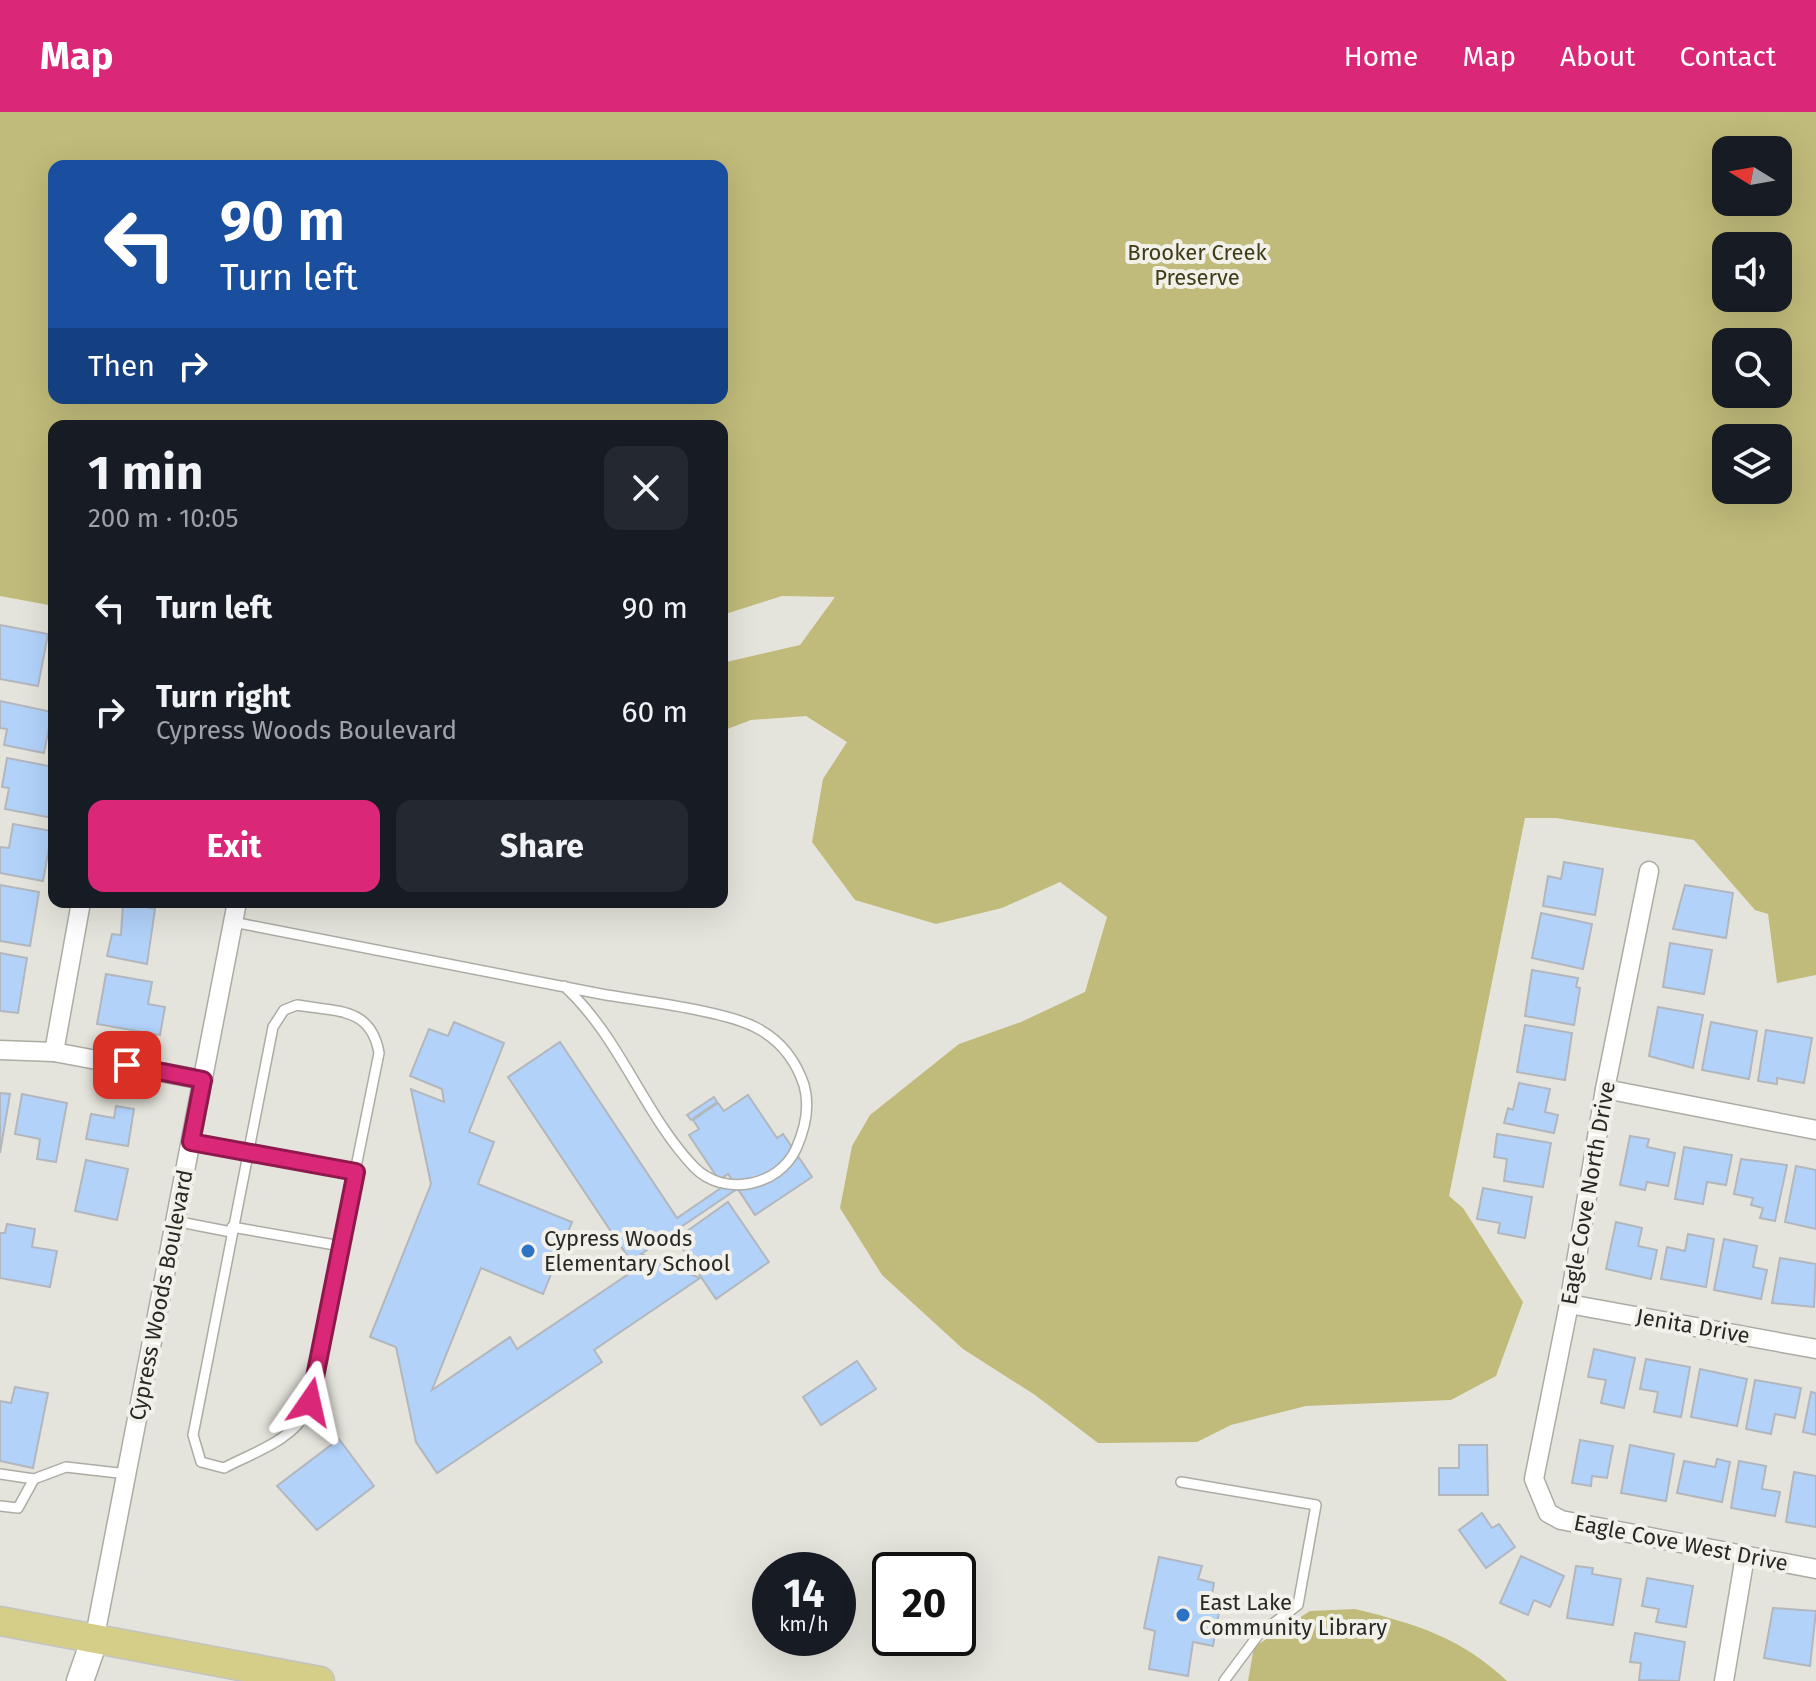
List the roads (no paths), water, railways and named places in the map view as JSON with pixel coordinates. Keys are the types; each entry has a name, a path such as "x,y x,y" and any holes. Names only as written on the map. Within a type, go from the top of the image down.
{"main road":[{"path":"0,1621 320,1681"}],"street":[{"name":"Eagle Cove North Drive","path":"1548,1513 1534,1479 1569,1304 1605,1089 1649,871"},
{"path":"54,1052 80,908"},
{"name":"Cypress Woods Boulevard","path":"94,1641 236,908"},
{"path":"0,1050 54,1052 203,1080"},
{"path":"1605,1089 1816,1130"},
{"name":"Jenita Drive","path":"1569,1304 1816,1349"},
{"name":"Eagle Cove West Drive","path":"1548,1513 1561,1520 1816,1569"},
{"path":"1724,1681 1745,1556"},
{"path":"80,1681 94,1641"}],"lane":[{"path":"233,922 564,986 752,1025 779,1041 794,1062 805,1087 807,1118 795,1151 776,1176 752,1185 720,1181 696,1170 653,1112 589,1009 564,986"},
{"path":"297,1005 336,1012 360,1018 375,1032 379,1053 356,1172 310,1402 302,1422 286,1435 224,1468 214,1468 201,1462 193,1435 246,1152 273,1027 284,1010 297,1005"},
{"path":"191,1142 356,1172"},
{"path":"175,1221 341,1246"},
{"path":"0,1474 34,1479 66,1467 127,1474"},
{"path":"0,1506 18,1508 34,1479"},
{"path":"1181,1482 1316,1505 1298,1605 1259,1634 1224,1681"}],"place":[{"name":"Cypress Woods Elementary School","path":"528,1251"},
{"name":"East Lake Community Library","path":"1183,1615"}],"park label":[{"name":"Brooker Creek Preserve","path":"1197,264"}]}
